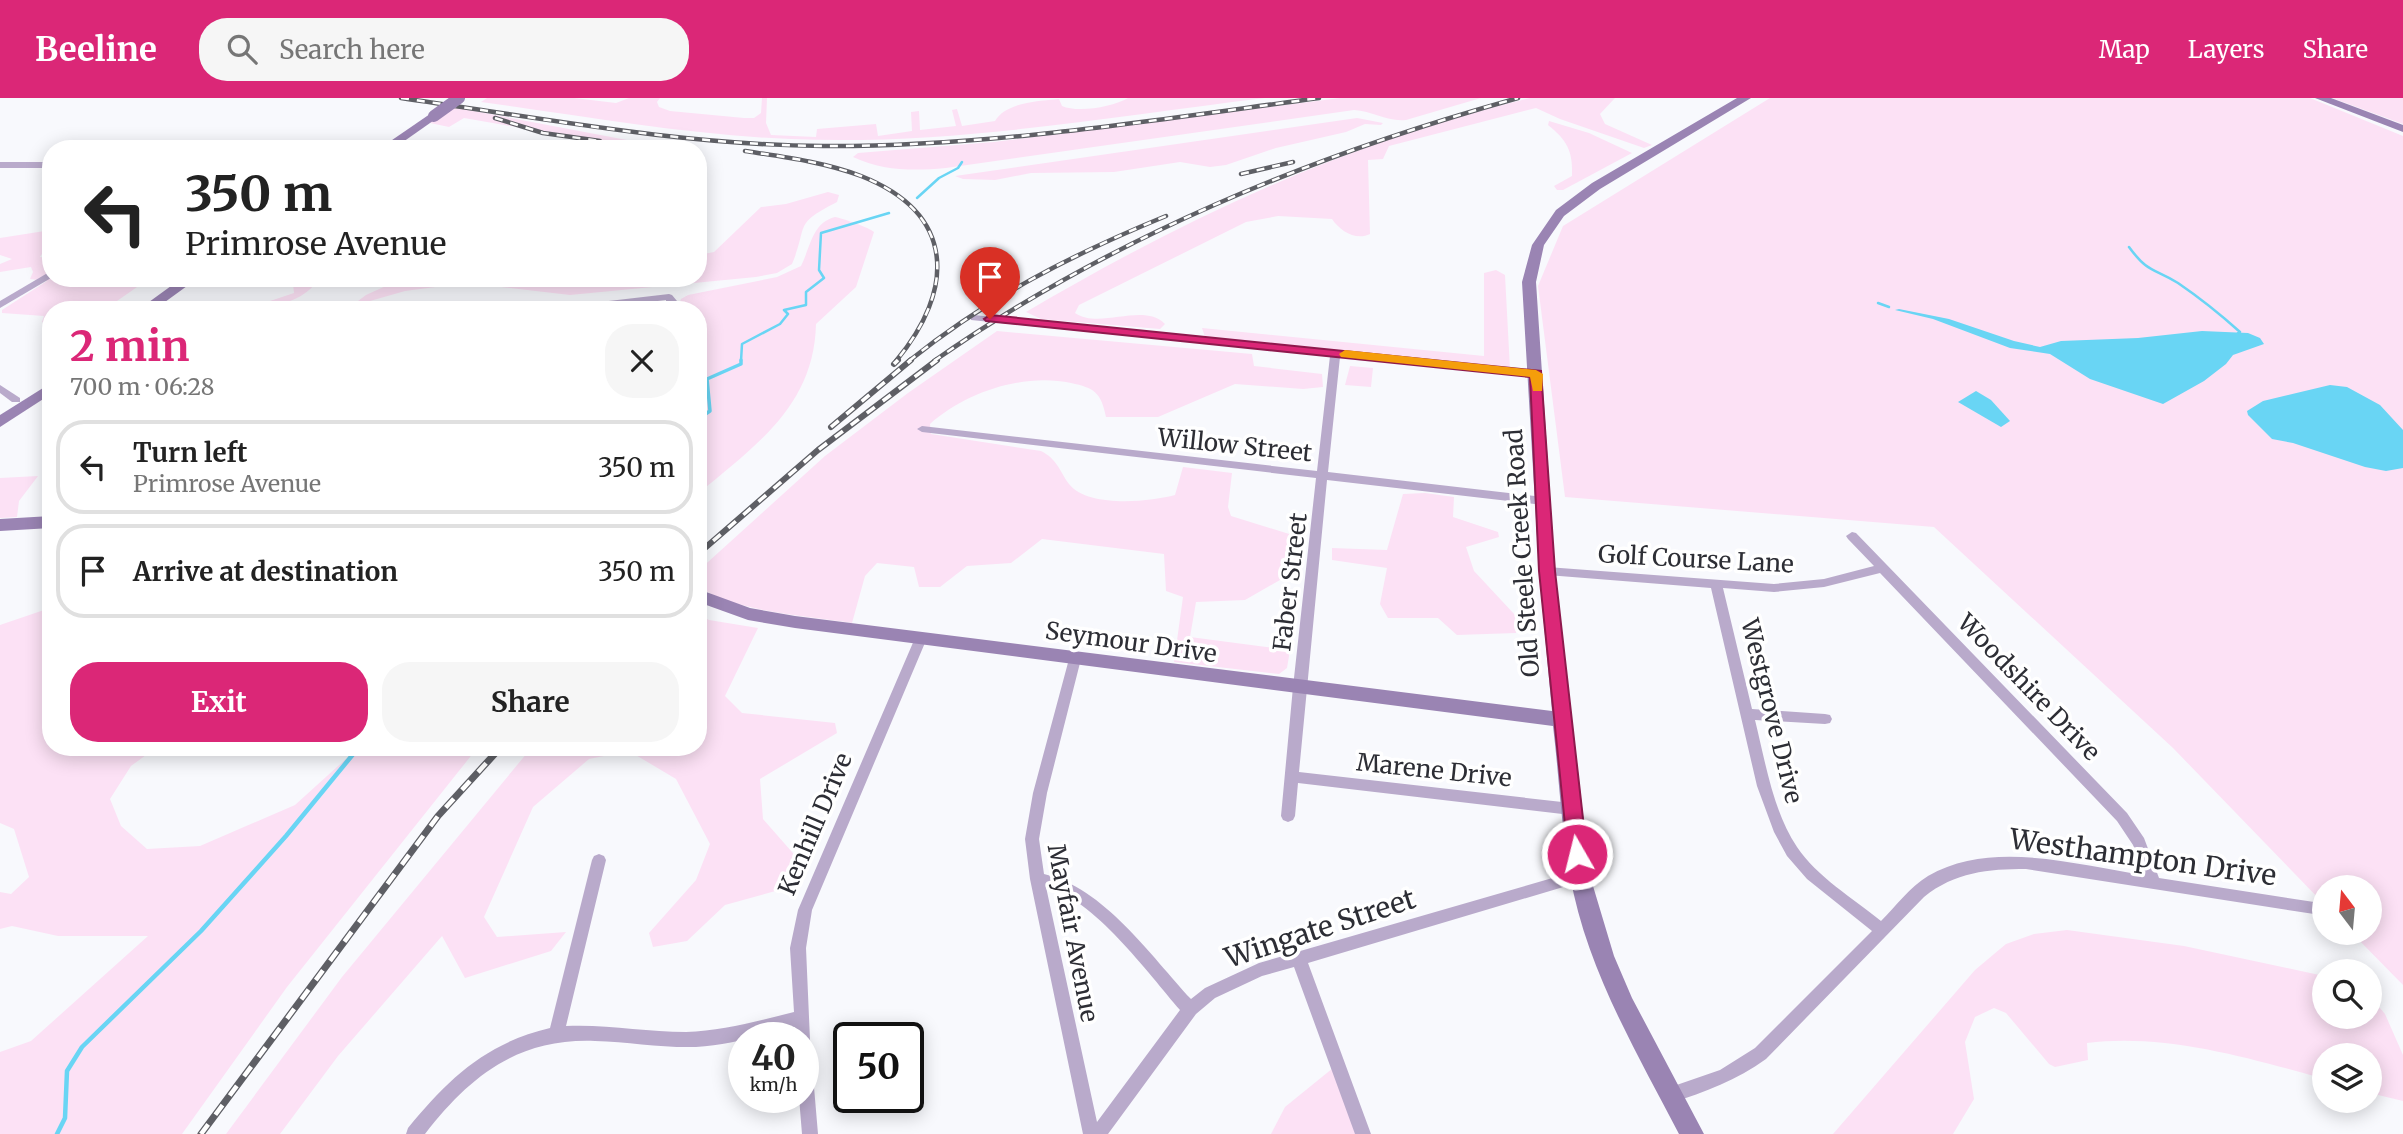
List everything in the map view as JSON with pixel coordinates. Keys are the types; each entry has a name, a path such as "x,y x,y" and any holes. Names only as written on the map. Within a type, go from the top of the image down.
{"main road":[{"path":"398,140 459,98"},
{"name":"Old Steele Creek Road","path":"1692,1134 1623,1004 1603,956 1580,876 1561,720 1547,571 1530,270 1538,245 1550,224 1572,203 1745,98"},
{"path":"2321,98 2403,128"},
{"path":"158,301 178,287"},
{"path":"174,301 193,287"},
{"path":"0,410 42,381"},
{"path":"0,422 42,393"},
{"path":"0,525 42,523"},
{"name":"Seymour Drive","path":"707,599 731,609 765,618 1561,720"}],"street":[{"path":"0,164 42,165"},
{"path":"0,305 42,279"},
{"path":"635,301 669,297 672,301"},
{"path":"974,318 1536,374"},
{"name":"Faber Street","path":"1288,816 1335,353"},
{"path":"0,388 16,400"},
{"name":"Willow Street","path":"922,429 1543,501"},
{"name":"Woodshire Drive","path":"1852,536 2122,817 2139,842 2154,883"},
{"name":"Golf Course Lane","path":"1547,571 1774,588 1805,587 1883,568"},
{"name":"Westgrove Drive","path":"1716,584 1772,812 1792,852 1812,875 1882,930"},
{"name":"Kenhill Drive","path":"801,1022 798,948 805,911 921,638"},
{"name":"Mayfair Avenue","path":"1075,659 1040,793 1032,839 1037,879 1091,1134"},
{"path":"1747,714 1825,719"},
{"name":"Marene Drive","path":"1291,777 1571,808"},
{"path":"556,1034 599,860"},
{"name":"Westhampton Drive","path":"1671,1095 1719,1080 1749,1065 1933,881 1961,869 1983,864 2046,865 2312,908"},
{"name":"Wingate Street","path":"1098,1134 1189,1009 1210,993 1259,970 1580,876"},
{"path":"1037,879 1067,888 1082,899 1189,1009"},
{"path":"1299,959 1363,1134"},
{"path":"415,1134 441,1099 479,1066 519,1044 556,1034 695,1039 754,1030 801,1018"},
{"path":"808,1113 810,1134"}],"shaded area":[{"path":"487,98 574,98 616,103 629,98 660,98 657,102 659,107 670,111 754,118 761,113 762,98 767,98 766,123 771,135 816,137 817,129 876,124 878,136 912,131 911,112 919,111 920,130 956,126 952,110 957,109 962,126 995,121 1015,106 1059,99 1062,106 1086,109 1114,104 1128,98 1265,98 969,134 850,140 752,137 674,129 481,102"},
{"path":"1340,98 1481,98 1406,120 1354,110 946,168 898,169 853,157 858,153 994,142"},
{"path":"1530,98 1615,98 1600,114 1605,124 1652,145 1644,148 1536,108 1389,146 1383,159 1368,160 1370,234 1349,234 1332,219 1278,216 1246,222 1079,305 1075,313 1097,319 1145,315 1165,324 1160,329 1041,319 1026,312 1148,244 1270,186 1396,137"},
{"path":"1770,98 2310,98 2403,136 2403,985 2382,964 2382,959 2378,959 2364,945 2382,945 2382,875 2312,875 2312,892 2173,748 1934,527 1565,497 1538,286 1563,226"},
{"path":"2332,98 2403,98 2403,124"},
{"path":"453,107 627,140 592,140 464,118 449,127 430,123"},
{"path":"1357,118 1383,123 1365,124 1346,132 1276,148 1226,165 1210,167 1180,162 1114,172 1031,173 995,180 963,179 955,176"},
{"path":"1549,121 1589,133 1632,153 1563,190 1557,190 1554,186 1572,176 1571,160 1568,147 1548,125"},
{"path":"828,192 839,195 837,202 807,221 792,264 777,273 707,282 707,253 714,252 761,207 786,204"},
{"path":"835,217 874,232 856,287 816,324 813,353 805,378 793,401 760,440 707,486 707,301 681,299 688,295 777,277 801,266 813,236 827,220"},
{"path":"42,231 42,280 30,279 33,272 31,267 0,272 0,264 12,259 0,255 0,238"},
{"path":"1496,270 1505,275 1510,369 1205,337 1202,328 1484,356 1484,273"},
{"path":"42,284 42,287 137,287 117,301 42,301 42,316 2,313 2,310"},
{"path":"293,287 312,287 289,301 270,301 294,293"},
{"path":"384,287 436,287 405,291 370,301 358,301"},
{"path":"501,287 653,287 570,295"},
{"path":"997,331 1252,354 1254,366 1322,374 1323,387 1303,389 1235,384 1158,417 1106,417 1102,402 1095,392 1071,383 1015,383 978,394 930,424 931,434 1041,451 1054,461 1069,484 1078,492 1104,500 1150,500 1175,495 1183,467 1232,473 1228,507 1231,516 1302,538 1299,569 1245,600 1196,602 1190,637 1290,650 1287,668 1279,674 1174,662 1183,597 1166,591 1164,554 1042,539 1011,563 967,566 940,587 919,587 914,567 877,563 865,576 852,623 751,607 707,591 707,563 825,456 908,393"},
{"path":"1350,366 1373,368 1371,387 1345,385"},
{"path":"38,476 19,501 17,517 0,518 0,478"},
{"path":"1425,493 1454,497 1453,517 1498,532 1499,537 1466,547 1474,571 1515,615 1516,633 1457,635 1438,618 1388,618 1380,604 1387,568 1332,560 1332,548 1387,550 1403,494"},
{"path":"42,611 42,756 145,756 131,766 110,799 121,826 147,849 200,846 295,805 349,756 471,756 287,987 182,1134 0,1134 0,1052 31,1041 148,936 58,936 12,926 0,929 0,892 11,894 29,877 14,829 0,823 0,625"},
{"path":"707,619 758,628 725,696 742,713 835,723 837,733 760,779 763,819 799,860 786,888 725,905 687,941 653,947 649,933 696,880 710,844 676,779 637,756 707,756"},
{"path":"525,756 604,756 589,759 533,807 484,917 497,937 566,932 551,951 465,978 442,936 338,1056 280,1134 226,1134 342,977"},
{"path":"2067,930 2184,946 2312,973 2312,1029 2382,1029 2382,1010 2385,1014 2403,1055 2403,1101 2382,1096 2382,1043 2312,1043 2312,1076 2207,1049 2146,1041 2087,1043 2088,1060 2055,1067 2049,1064 2006,1013 1994,1008 1975,1017 1965,1042 1974,1099 1953,1134 1833,1134 1975,970 2006,944 2034,934"},
{"path":"1338,1064 1363,1134 1271,1134 1285,1107"}],"water":[{"path":"1895,310 1949,319 2040,347 2061,341 2138,338 2202,331 2248,333 2260,338 2264,344 2233,355 2204,381 2163,404 2090,379 2050,354 2010,348 1933,319"},
{"path":"2330,385 2347,387 2380,405 2403,430 2403,468 2386,471 2365,467 2293,443 2272,439 2248,415 2247,411 2263,401"},
{"path":"1976,391 1991,400 2010,421 2001,427 1958,402"}],"waterway":[{"path":"917,198 939,178 958,168 962,162"},
{"path":"741,361 742,344 780,324 788,314 784,310 806,305 806,292 824,278 819,270 821,233 889,213"},
{"path":"2129,247 2146,266 2194,294 2240,332 2238,333"},
{"path":"1878,303 1889,307"},
{"path":"707,379 741,364 741,361"},
{"path":"707,379 710,411 707,413"},
{"path":"57,1134 65,1118 67,1071 82,1047 201,931 286,836 352,756"}],"railway":[{"path":"401,98 559,122 706,140"},
{"path":"707,140 823,146 947,142 1071,131 1319,98"},
{"path":"934,361 1002,316 1071,276 1215,205 1364,146 1518,98"},
{"path":"495,118 543,133 593,140"},
{"path":"745,151 847,171 892,192 915,211 930,233 937,256 936,281 929,307 915,334 896,361"},
{"path":"1241,174 1293,162"},
{"path":"909,361 1000,297 1064,262 1166,216"},
{"path":"894,364 898,360"},
{"path":"831,427 911,360"},
{"path":"707,546 818,450 937,360"},
{"path":"201,1134 438,816 493,756"}],"slow traffic":[{"path":"1345,354 1536,374 1537,388"}],"route":[{"path":"990,319 1536,374 1547,571 1577,854"}]}
